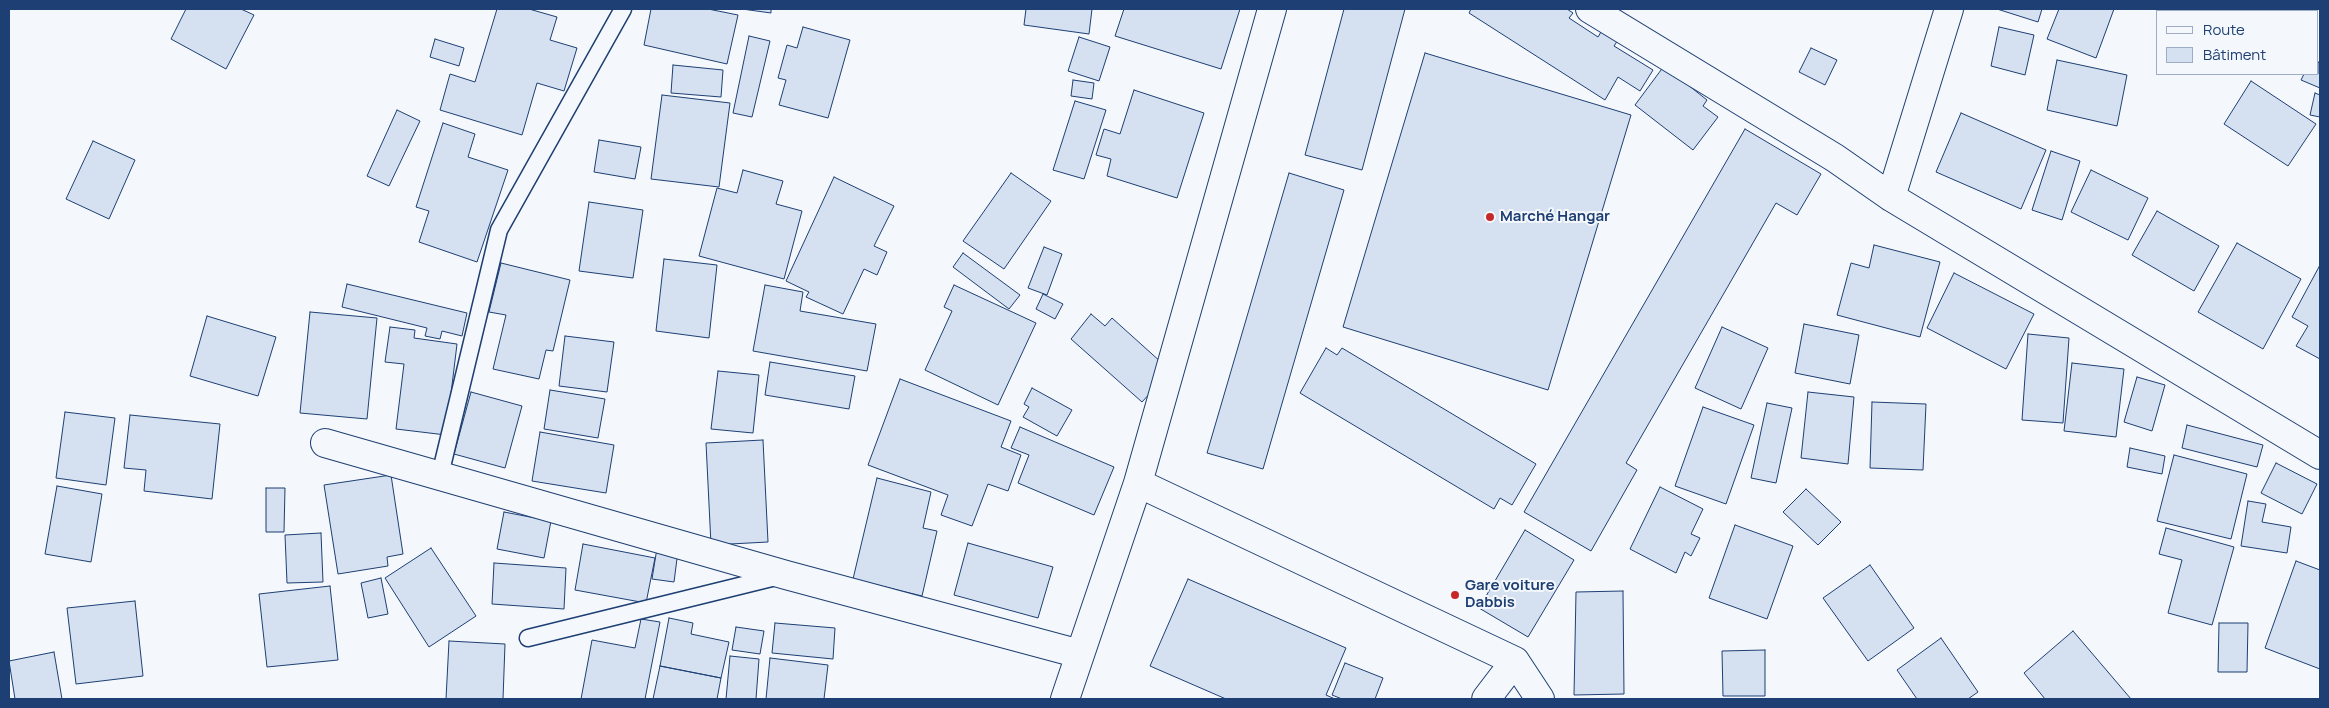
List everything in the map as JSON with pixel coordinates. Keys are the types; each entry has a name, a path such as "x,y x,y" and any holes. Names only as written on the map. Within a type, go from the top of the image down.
{"street":[{"path":"1064,699 1138,483 1272,9"},
{"path":"1590,9 1835,158 1891,197 2320,455"},
{"path":"1891,197 1949,9"},
{"path":"324,443 786,575 1080,654"},
{"path":"1138,483 1514,661 1540,699"},
{"path":"1486,699 1514,661"}],"lane":[{"path":"440,475 499,230 623,9"},
{"path":"528,638 786,575"}],"building":[{"path":"186,9 241,9 254,15 226,69 171,39"},
{"path":"497,9 529,9 557,17 550,40 577,48 564,91 537,83 522,135 440,110 450,74 475,82"},
{"path":"651,9 708,9 738,15 727,64 644,45"},
{"path":"742,9 771,9 771,13"},
{"path":"1026,9 1092,9 1089,34 1024,25"},
{"path":"1124,9 1240,9 1221,69 1115,36"},
{"path":"1344,9 1405,9 1362,170 1305,155"},
{"path":"1471,9 1567,9 1573,13 1569,18 1598,37 1604,27 1620,37 1614,46 1653,70 1640,91 1618,77 1605,100 1469,13"},
{"path":"1997,9 2042,9 2038,22"},
{"path":"2059,9 2114,9 2096,58 2047,39"},
{"path":"2274,9 2274,10 2228,10"},
{"path":"803,27 850,40 828,118 779,105 786,80 778,78 787,45 797,48"},
{"path":"1999,27 2034,35 2025,75 1991,66"},
{"path":"749,36 770,41 752,117 733,113"},
{"path":"1079,37 1110,47 1099,81 1068,71"},
{"path":"435,39 464,48 459,66 430,57"},
{"path":"1811,48 1837,60 1825,85 1799,72"},
{"path":"1425,53 1631,115 1548,390 1343,327"},
{"path":"2057,60 2127,75 2117,126 2047,110"},
{"path":"2320,63 2320,88 2301,80 2304,75 2319,75"},
{"path":"673,65 723,70 721,97 671,93"},
{"path":"1664,66 1707,100 1703,106 1718,117 1693,150 1635,105"},
{"path":"1073,80 1094,83 1092,99 1071,96"},
{"path":"2251,81 2316,124 2288,166 2224,124"},
{"path":"1134,90 1204,113 1177,198 1107,176 1111,159 1096,155 1104,129 1120,134"},
{"path":"2315,93 2320,95 2320,117 2310,115"},
{"path":"662,95 730,103 719,187 651,179"},
{"path":"1075,101 1106,110 1084,179 1053,170"},
{"path":"397,110 420,121 389,186 367,176"},
{"path":"1961,113 2046,150 2021,209 1936,172"},
{"path":"443,123 475,134 468,157 508,170 477,262 419,242 429,211 416,207"},
{"path":"1745,129 1821,174 1797,215 1776,203 1626,463 1637,470 1591,551 1524,512"},
{"path":"599,140 641,147 635,179 594,172"},
{"path":"93,141 135,160 109,219 66,199"},
{"path":"2051,151 2080,161 2062,220 2032,210"},
{"path":"743,170 783,181 776,204 802,211 784,279 699,256 717,188 737,193"},
{"path":"2091,170 2148,198 2128,240 2071,212"},
{"path":"1011,173 1051,201 1004,269 963,241"},
{"path":"1289,173 1344,190 1263,469 1207,453"},
{"path":"834,177 894,206 874,246 887,252 877,275 864,269 843,314 806,297 809,292 786,281"},
{"path":"589,202 643,210 633,278 579,271"},
{"path":"2157,211 2219,246 2194,291 2132,255"},
{"path":"2237,243 2301,279 2263,349 2198,312"},
{"path":"1874,245 1940,262 1920,337 1837,315 1851,263 1869,268"},
{"path":"1044,247 1062,254 1047,295 1028,288"},
{"path":"963,253 1020,295 1009,309 953,267"},
{"path":"664,259 717,265 709,338 656,331"},
{"path":"501,263 570,280 553,351 546,350 539,379 493,369 506,315 489,312"},
{"path":"2320,265 2320,359 2296,346 2308,326 2292,317"},
{"path":"1954,273 2034,314 2006,369 1927,328"},
{"path":"347,284 467,313 462,336 442,331 440,339 425,336 427,328 342,307"},
{"path":"765,285 803,292 800,311 876,324 867,371 753,351"},
{"path":"954,285 1036,323 998,405 925,370 952,311 944,307"},
{"path":"1043,294 1063,304 1055,319 1036,309"},
{"path":"310,312 377,318 367,419 300,413"},
{"path":"1091,314 1105,326 1112,318 1162,363 1155,371 1163,379 1142,402 1071,339"},
{"path":"207,316 276,337 258,396 190,376"},
{"path":"1804,324 1859,335 1850,384 1795,373"},
{"path":"390,327 415,330 414,338 457,344 446,435 396,429 404,364 385,362"},
{"path":"1722,327 1768,348 1741,409 1695,388"},
{"path":"2028,334 2069,338 2063,423 2022,420"},
{"path":"565,336 614,342 607,392 559,386"},
{"path":"1326,348 1337,355 1342,348 1536,464 1512,505 1500,498 1494,509 1300,393"},
{"path":"770,362 855,376 849,409 765,395"},
{"path":"2072,363 2124,369 2116,437 2064,431"},
{"path":"718,371 759,375 753,433 711,429"},
{"path":"2137,377 2165,385 2152,431 2124,422"},
{"path":"900,379 1011,421 1001,447 1021,455 1008,491 988,484 972,526 941,515 948,495 868,465"},
{"path":"1032,388 1072,410 1057,436 1023,417 1029,407 1024,404"},
{"path":"550,390 605,399 598,438 544,429"},
{"path":"471,392 522,406 505,468 454,454"},
{"path":"1808,392 1854,397 1848,464 1801,458"},
{"path":"1872,402 1926,404 1923,470 1870,468"},
{"path":"1767,403 1792,408 1776,483 1751,478"},
{"path":"1703,407 1754,425 1726,504 1675,486"},
{"path":"65,412 115,418 106,485 56,478"},
{"path":"130,415 220,424 212,499 144,491 146,470 124,468"},
{"path":"2187,425 2263,445 2257,467 2182,448"},
{"path":"1020,427 1114,467 1094,515 1018,483 1029,455 1011,448"},
{"path":"540,432 614,445 606,493 532,481"},
{"path":"763,440 768,542 711,545 706,443"},
{"path":"2130,448 2165,456 2162,474 2127,467"},
{"path":"2174,455 2247,474 2231,539 2157,521"},
{"path":"2276,463 2317,484 2302,514 2261,493"},
{"path":"391,475 403,554 387,557 388,566 338,574 324,485"},
{"path":"877,478 931,492 923,528 937,531 922,596 853,579"},
{"path":"57,486 102,494 91,562 45,554"},
{"path":"1660,487 1703,509 1691,534 1700,538 1691,556 1685,552 1676,573 1630,549"},
{"path":"266,488 285,488 284,532 266,532"},
{"path":"1806,489 1841,522 1818,545 1783,512"},
{"path":"2248,501 2266,504 2262,522 2291,527 2287,553 2241,546"},
{"path":"504,512 551,521 544,558 497,549"},
{"path":"1735,525 1793,546 1767,619 1709,598"},
{"path":"2166,528 2234,547 2212,625 2168,613 2182,560 2159,554"},
{"path":"1525,530 1574,560 1528,637 1479,608"},
{"path":"321,533 323,582 287,583 285,535"},
{"path":"968,543 1053,567 1038,618 954,595"},
{"path":"583,544 655,558 646,603 575,590"},
{"path":"431,548 476,616 429,647 385,578"},
{"path":"657,548 678,551 674,582 652,579"},
{"path":"2296,561 2320,570 2320,669 2265,648"},
{"path":"494,563 566,568 564,609 492,604"},
{"path":"1870,565 1914,628 1868,661 1823,598"},
{"path":"381,578 388,614 368,618 361,583"},
{"path":"1188,579 1346,648 1326,695 1335,699 1226,699 1150,666"},
{"path":"330,586 338,660 267,667 259,594"},
{"path":"1623,591 1624,694 1574,695 1576,592"},
{"path":"135,601 143,676 76,684 67,608"},
{"path":"669,618 693,623 691,634 729,642 721,678 660,666"},
{"path":"641,619 660,622 645,699 581,699 592,640 635,648"},
{"path":"775,623 835,628 833,659 772,653"},
{"path":"2219,623 2248,623 2247,672 2218,672"},
{"path":"736,627 764,631 760,654 732,650"},
{"path":"2073,631 2131,699 2045,699 2024,673"},
{"path":"1941,638 1978,692 1968,699 1917,699 1897,670"},
{"path":"449,641 505,644 503,699 446,699"},
{"path":"1765,650 1765,696 1723,696 1722,651"},
{"path":"54,652 62,699 15,699 9,661"},
{"path":"730,656 759,659 756,699 726,699"},
{"path":"770,658 828,665 824,699 766,699"},
{"path":"1345,663 1383,678 1375,699 1342,699 1332,695"},
{"path":"660,666 721,678 717,699 653,699"}],"place":[{"name":"Marché Hangar","path":"1490,217"},
{"name":"Gare voiture Dabbis","path":"1455,595"}]}
